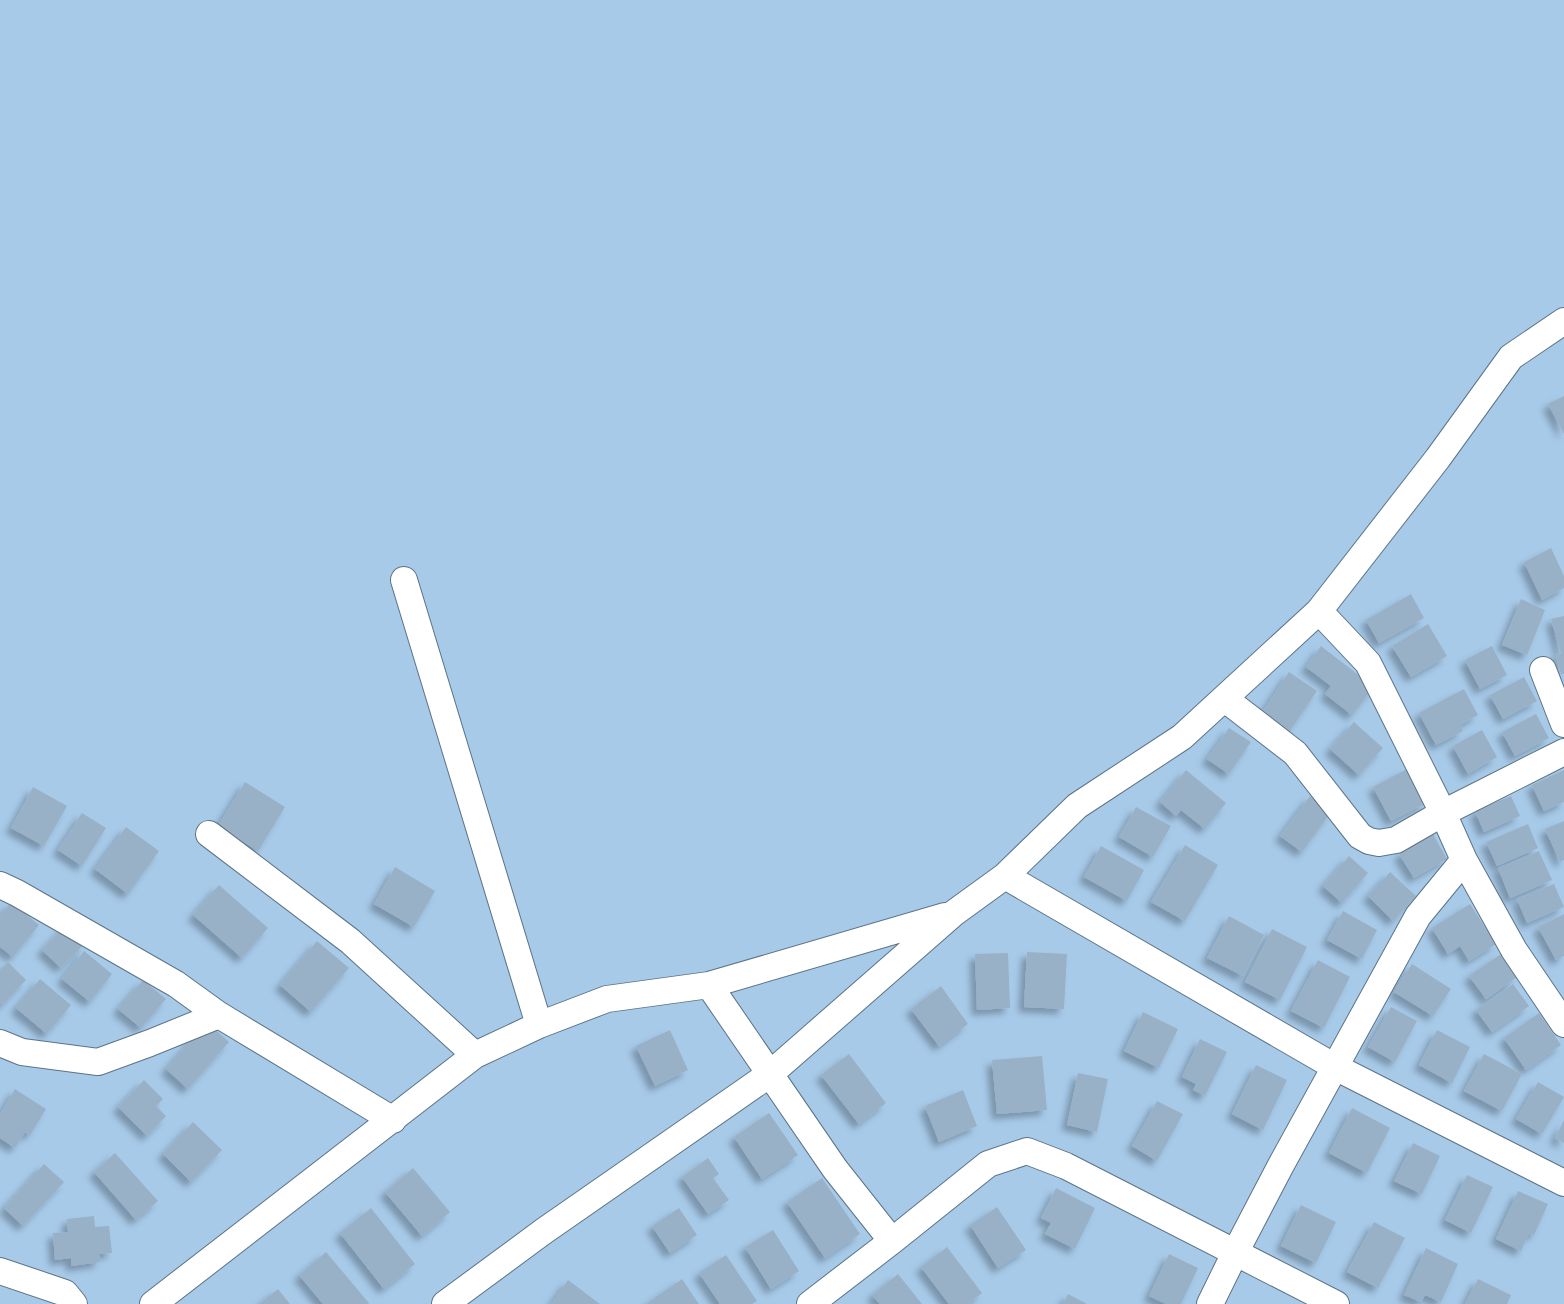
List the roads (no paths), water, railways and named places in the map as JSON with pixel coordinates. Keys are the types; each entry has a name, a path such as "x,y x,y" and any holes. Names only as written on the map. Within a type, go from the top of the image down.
{"street":[{"path":"444,1304 544,1231 770,1074 954,913 1005,876 1077,806 1182,737 1319,611 1438,458 1511,357 1564,321"},
{"path":"404,580 539,1025"},
{"path":"1319,611 1368,663 1464,860 1514,951 1564,1024"},
{"path":"1543,670 1564,724"},
{"path":"1225,699 1295,753 1360,836 1379,843 1396,840 1443,813 1564,752"},
{"path":"209,834 350,941 475,1055"},
{"path":"1210,1304 1234,1253 1418,916 1464,860"},
{"path":"1005,876 1335,1067 1564,1183"},
{"path":"0,885 176,984 219,1015 393,1120"},
{"path":"153,1304 475,1055 539,1025 607,999 709,985 954,913"},
{"path":"709,985 836,1169 892,1242"},
{"path":"0,1043 22,1052 98,1062 219,1015"},
{"path":"810,1304 892,1242 988,1164 1027,1151 1066,1166 1336,1304"},
{"path":"0,1271 65,1293 74,1304"}]}
